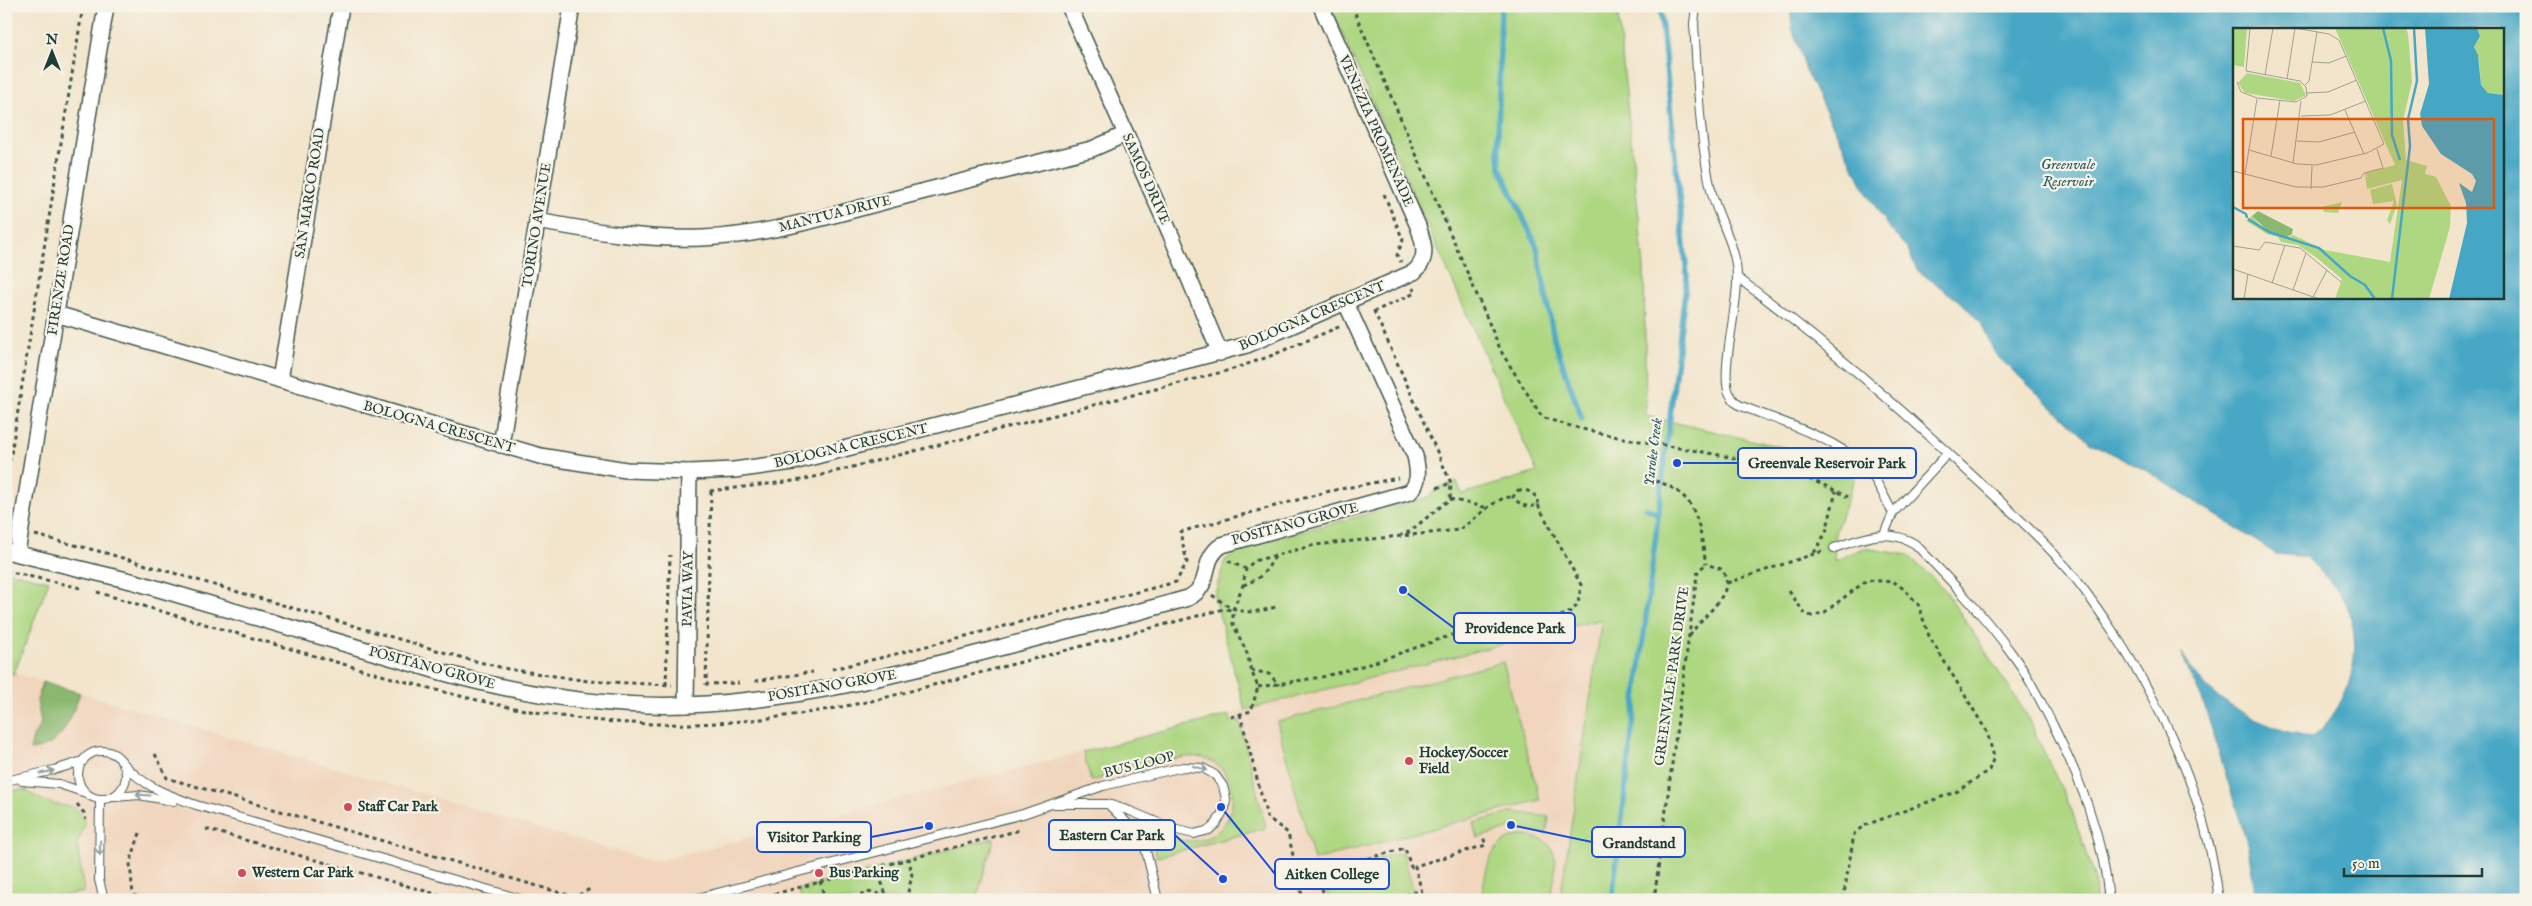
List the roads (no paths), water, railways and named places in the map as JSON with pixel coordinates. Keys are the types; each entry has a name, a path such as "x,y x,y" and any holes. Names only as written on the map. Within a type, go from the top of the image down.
{"street":[{"name":"FIRENZE ROAD","path":"11,552 56,314 106,6"},
{"name":"SAN MARCO ROAD","path":"280,380 341,6"},
{"name":"TORINO AVENUE","path":"501,445 572,6"},
{"name":"SAMOS DRIVE","path":"1069,6 1220,353"},
{"name":"VENEZIA PROMENADE","path":"1321,6 1418,226 1423,241 1424,258"},
{"name":"MANTUA DRIVE","path":"537,221 597,232 656,238 704,238 761,232 824,218 1092,149 1126,134"},
{"name":"BOLOGNA CRESCENT","path":"56,314 540,456 582,465 626,470 689,472 734,470 793,462 1220,353 1260,340 1414,272 1424,258"},
{"name":"POSITANO GROVE","path":"11,552 135,582 489,685 582,700 686,705 802,694 873,680 1188,598 1198,593 1202,588 1209,558 1222,545 1410,492 1415,487 1418,476 1415,456 1346,303"},
{"name":"PAVIA WAY","path":"686,705 689,472"}],"lane":[{"path":"1696,6 1694,24 1706,161 1713,196 1733,246 1738,278 1727,380 1733,400 1740,405 1840,447 1863,464 1878,485 1893,513"},
{"path":"1738,278 1787,314 1889,398 2016,515 2068,569 2133,662 2179,751 2204,822 2216,872 2220,900"},
{"path":"1884,534 1893,513 1948,453"},
{"path":"1834,548 1872,534 1906,538 1915,544 1964,597 2016,659 2068,754 2086,797 2098,836 2109,900"},
{"path":"8,781 54,770 83,761 91,754 106,751 116,755 135,777 148,786 196,805 524,900"},
{"path":"83,761 78,774 83,792"},
{"path":"113,797 120,793 126,782 126,770 122,762"},
{"name":"BUS LOOP","path":"1192,766 1203,768 1215,775 1221,783 1226,799 1225,808 1216,824 1209,830 1194,834 1173,829 1108,804 1052,804 1103,786 1192,766"},
{"path":"8,781 51,782 100,799 151,796 206,808"},
{"path":"100,799 100,880 104,900"},
{"path":"690,900 1018,815 1052,804"},
{"path":"1108,804 1138,834 1145,847 1158,900"}],"water":[{"name":"Greenvale Reservoir","path":"1790,6 2526,6 2526,900 2256,900 2248,846 2203,701 2180,652 2202,682 2229,704 2269,725 2312,738 2334,714 2342,699 2353,668 2354,636 2345,601 2307,557 2276,554 2149,472 2091,443 1995,354 1981,323 1963,304 1917,270 1908,250 1887,225 1864,188 1807,74 1792,27"}],"waterway":[{"path":"1501,6 1498,137 1500,168 1537,247 1554,339 1582,419"},
{"name":"Yuroke Creek","path":"1612,900 1687,275 1660,6"},
{"path":"1646,508 1658,514"}],"place":[{"name":"Greenvale Reservoir Park","path":"1677,463"},
{"name":"Providence Park","path":"1403,590"},
{"name":"Hockey/Soccer Field","path":"1409,761"},
{"name":"Staff Car Park","path":"348,807"},
{"name":"Aitken College","path":"1221,807"},
{"name":"Grandstand","path":"1511,825"},
{"name":"Visitor Parking","path":"929,826"},
{"name":"Western Car Park","path":"242,873"},
{"name":"Bus Parking","path":"819,873"},
{"name":"Eastern Car Park","path":"1223,879"}]}
